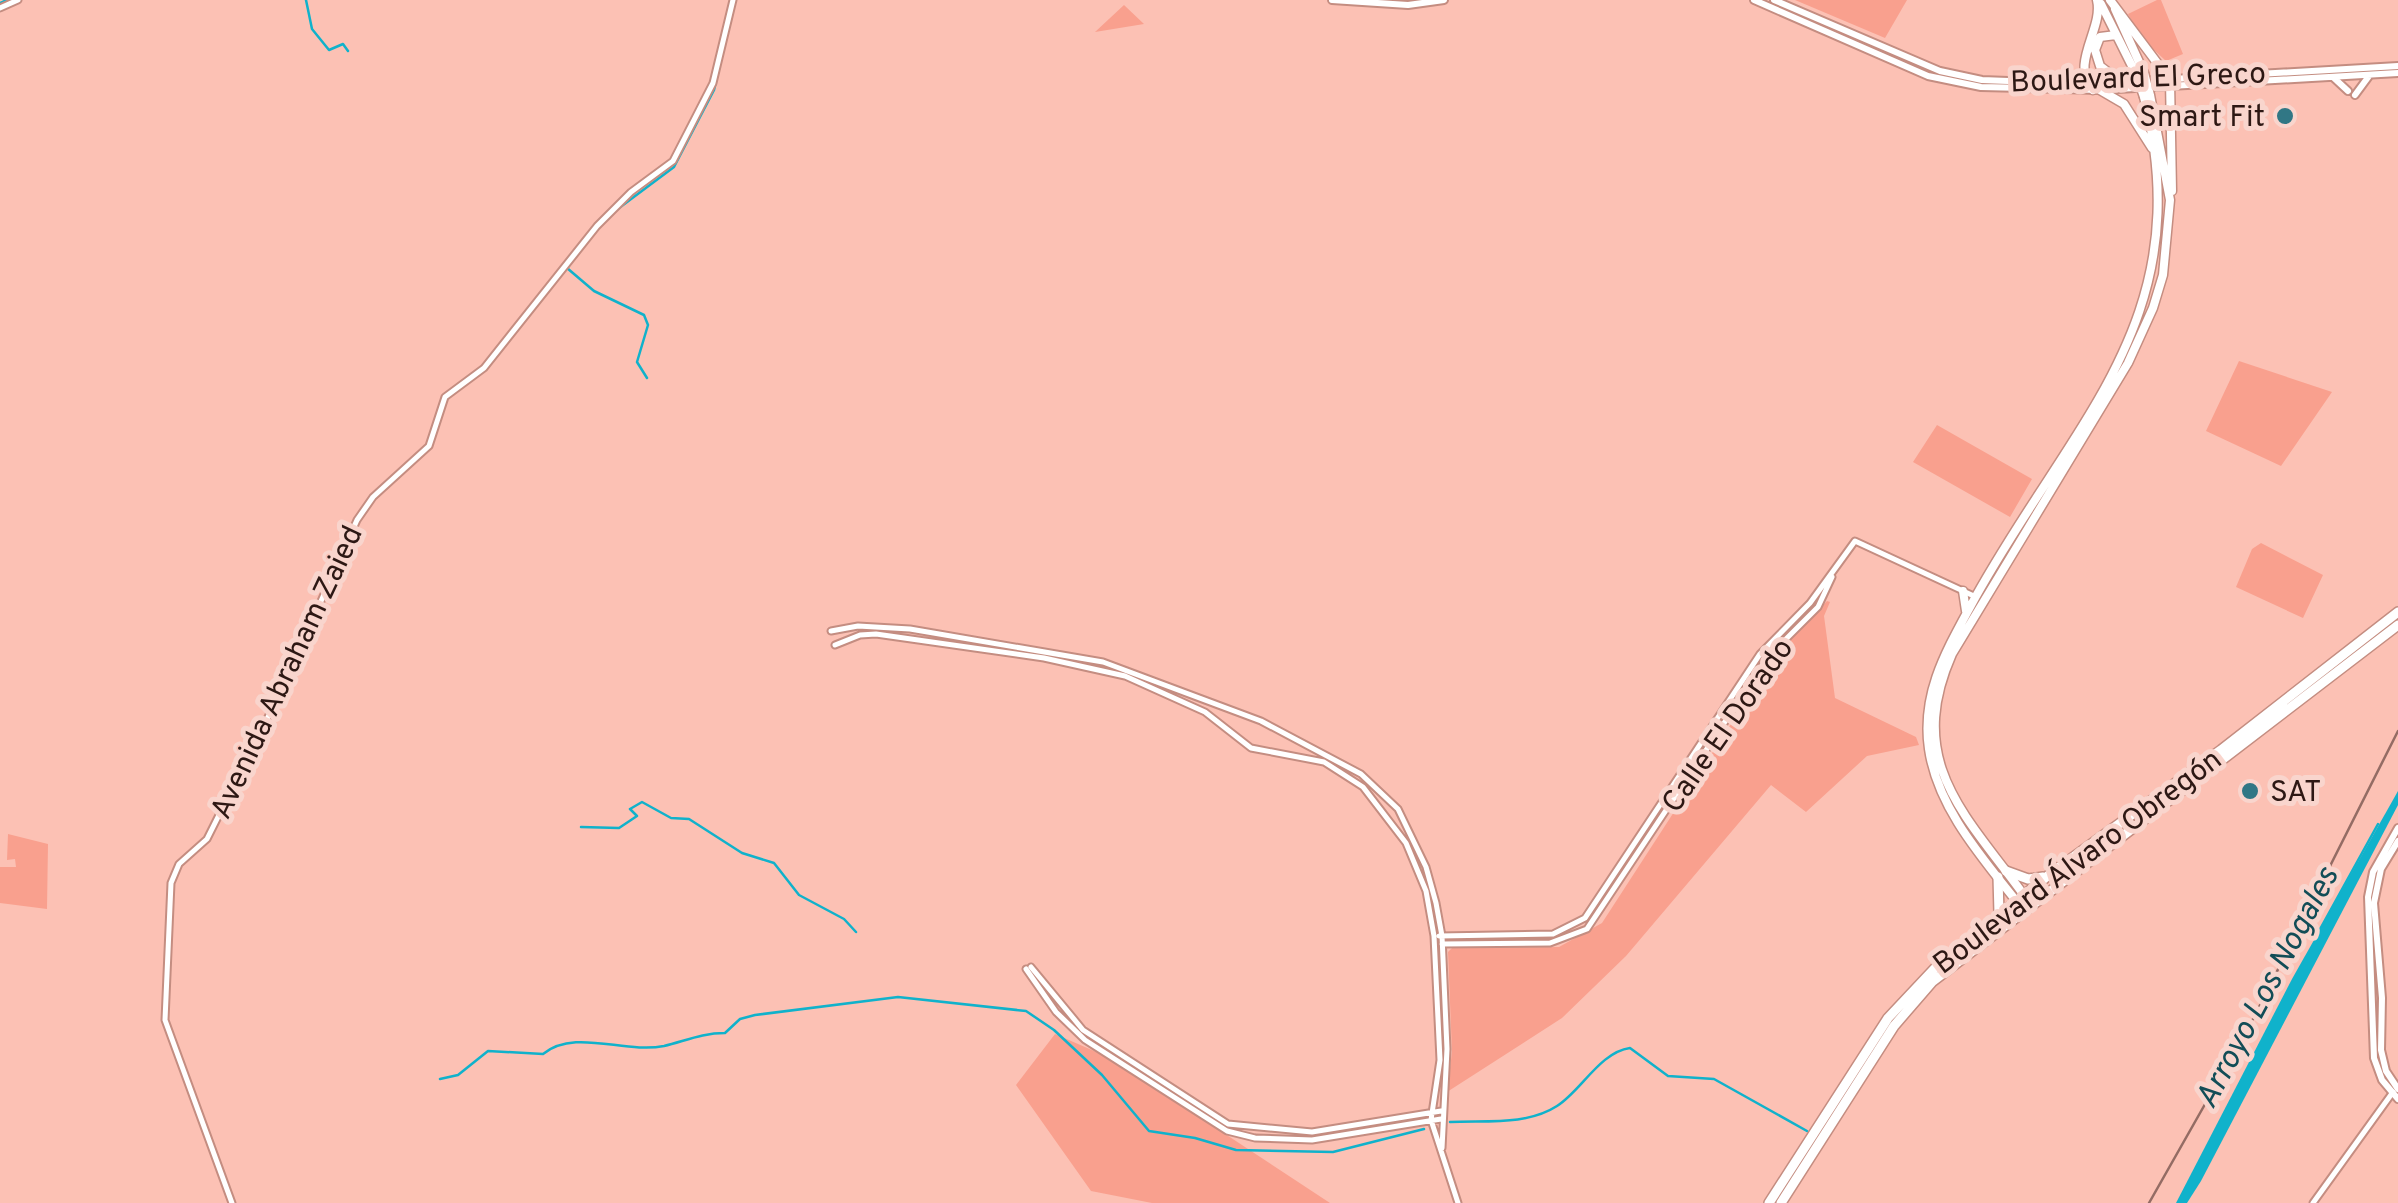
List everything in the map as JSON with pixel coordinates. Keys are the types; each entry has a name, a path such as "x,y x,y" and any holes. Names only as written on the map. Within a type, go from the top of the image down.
{"highway":[{"name":"Boulevard Álvaro Obregón","path":"1769,1203 1895,1010 1936,966 2050,874 2235,739 2398,612"},
{"name":"Boulevard Álvaro Obregón","path":"1781,1203 1916,997 1944,970 2260,733 2398,624"},
{"path":"2218,764 2235,739 2260,733"},
{"path":"1998,914 2002,874 2028,879 2050,874"}],"main road":[{"path":"1332,0 1408,5 1444,0"},
{"name":"Boulevard El Greco","path":"1754,0 1952,74 2094,88 2370,75 2398,70"},
{"name":"Boulevard El Greco","path":"1774,0 1825,26"},
{"path":"2098,0 2140,74"},
{"path":"2098,0 2100,18 2087,42 2094,88 2124,104 2147,135 2158,174"},
{"path":"2110,0 2147,96 2170,200"},
{"path":"2027,908 1944,796 1929,750 1930,694 1945,651 1966,614 2137,343 2162,275 2174,166 2171,84 2110,0"},
{"path":"2116,35 2100,36 2094,50 2104,70 2121,82"},
{"name":"Boulevard El Greco","path":"2094,88 2121,82 2171,84 2398,70"},
{"path":"2332,77 2352,93 2370,75"},
{"path":"2002,874 1954,800 1940,768 1934,707 1943,674 1979,599 2082,426 2138,322 2158,243 2158,174 2147,96"},
{"path":"1963,591 1966,614"},
{"path":"2396,1092 2374,1058 2368,897 2373,872 2398,828"},
{"path":"2396,1092 2380,1050 2382,998 2374,903 2377,880 2398,841"}],"street":[{"path":"0,8 18,0"},
{"name":"Avenida Abraham Zaied","path":"232,1203 165,1020 172,877 179,864 207,839 235,785 357,520 373,497 428,446 442,401 484,368 597,226 631,192 673,162 713,83 734,0"},
{"path":"1832,576 1856,541 1979,599"},
{"name":"Calle El Dorado","path":"1438,936 1553,934 1585,918 1769,642 1832,576"},
{"name":"Calle El Dorado","path":"1438,944 1550,943 1587,928 1768,657 1818,607 1832,576"},
{"path":"831,631 858,626 910,629 1103,662 1261,721 1362,774 1398,809 1426,867 1438,936 1440,1060 1431,1120 1458,1203"},
{"path":"835,645 860,634 876,634 1088,666 1147,684 1194,706 1251,748 1305,756 1343,771 1376,800 1415,858 1438,936"},
{"path":"1438,944 1447,1049 1442,1150"},
{"path":"1029,968 1071,1028 1215,1126 1255,1138 1321,1140 1441,1119"},
{"path":"1162,1088 1228,1124 1266,1131 1321,1132 1441,1110"},
{"path":"2313,1203 2396,1092"}],"shaded area":[{"path":"1795,0 1907,0 1885,38"},
{"path":"2161,0 2183,54 2166,61 2141,38 2128,14"},
{"path":"1124,5 1144,24 1095,32"},
{"path":"2239,361 2332,392 2281,466 2206,431"},
{"path":"1937,425 2032,479 2010,517 1913,462"},
{"path":"2261,543 2323,575 2303,618 2236,587 2252,549"},
{"path":"1830,602 1824,616 1835,698 1916,737 1919,745 1867,756 1806,812 1771,785 1626,956 1562,1018 1447,1092 1452,1052 1448,952 1452,948 1559,947 1602,923 1777,653"},
{"path":"8,834 48,844 47,909 0,903 0,867 16,867 15,859 7,860"},
{"path":"1055,1034 1108,1057 1330,1203 1152,1203 1091,1191 1016,1085"}],"water":[{"name":"Arroyo Los Nogales","path":"2398,791 2398,805 2201,1181 2187,1203 2176,1203 2292,979"}],"waterway":[{"path":"0,3 7,0"},
{"path":"306,0 312,29 329,50 343,44 348,51"},
{"path":"615,211 674,167 714,90 735,0"},
{"path":"567,268 594,291 644,315 648,325 637,362 647,378"},
{"path":"581,827 619,828 637,816 630,809 642,802 671,818 689,819 742,853 774,863 799,895 844,919 856,932"},
{"name":"Arroyo Los Nogales","path":"2319,931 2378,824"},
{"path":"440,1079 458,1075 488,1051 543,1054 556,1047 585,1042 649,1048 725,1033 740,1019 755,1015 898,997 1026,1011 1054,1030 1102,1075 1149,1131 1236,1150 1333,1152 1424,1129"},
{"path":"1450,1122 1505,1121 1545,1112 1566,1099 1609,1057 1630,1048 1668,1076 1714,1079 1807,1131"}],"railway":[{"path":"2149,1203 2251,1023 2398,731"}],"place":[{"name":"Smart Fit","path":"2285,116"},
{"name":"SAT","path":"2250,791"}]}
